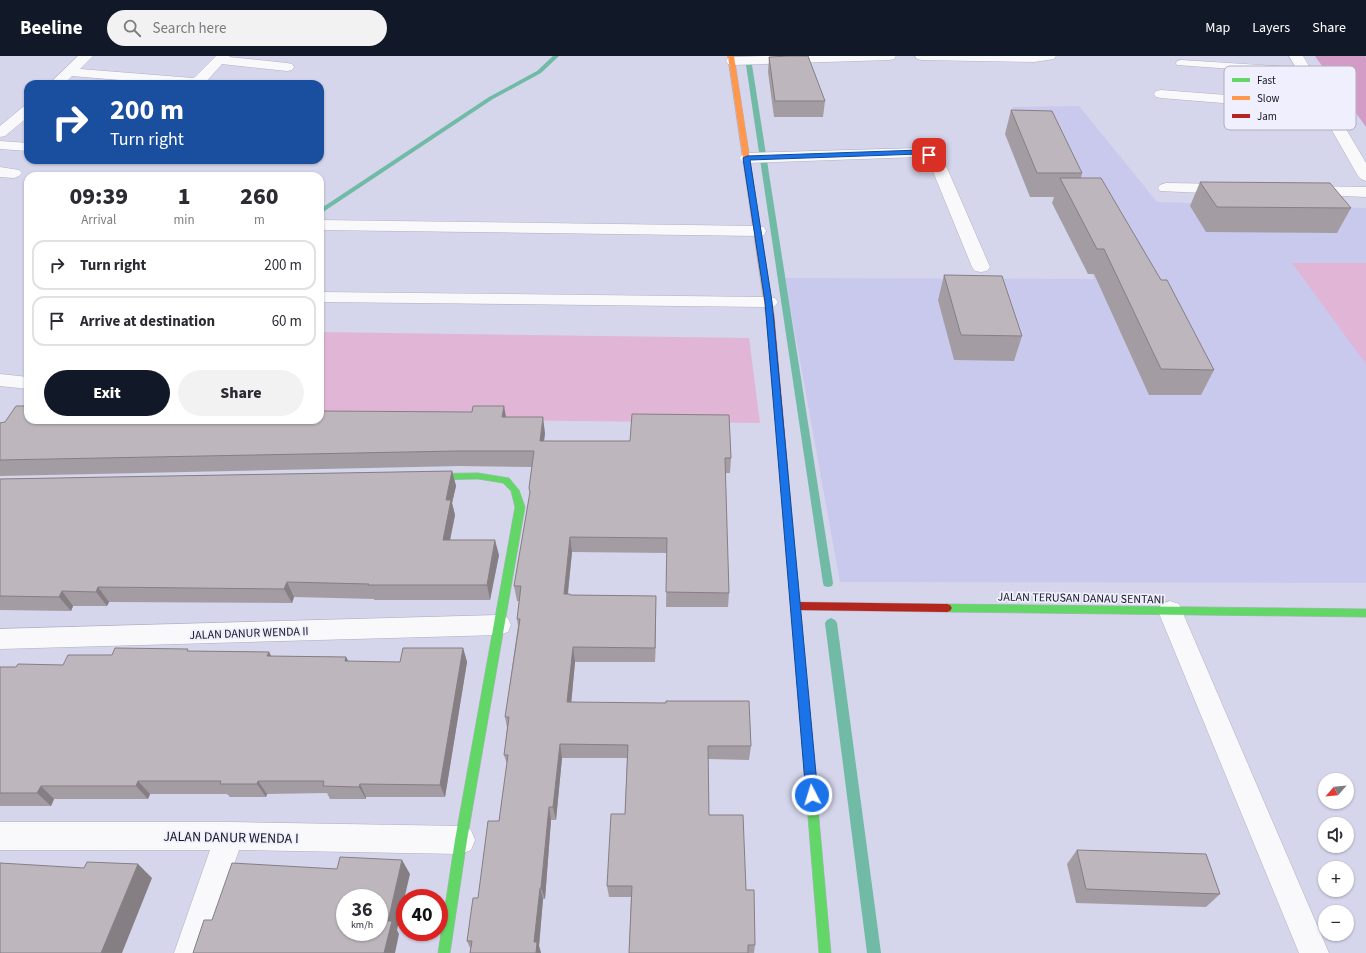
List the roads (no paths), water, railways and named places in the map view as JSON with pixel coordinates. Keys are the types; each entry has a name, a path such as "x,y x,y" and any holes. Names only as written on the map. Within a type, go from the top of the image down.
{"street":[{"path":"60,80 86,56"},
{"path":"825,953 796,606 768,302 758,231 759,158 732,58 889,56"},
{"path":"922,56 1034,58 1049,56"},
{"path":"1296,56 1302,66"},
{"path":"199,80 221,58 287,67"},
{"path":"69,72 135,80"},
{"path":"1161,94 1224,99"},
{"path":"0,117 24,113"},
{"path":"0,133 24,113"},
{"path":"1340,130 1366,176"},
{"path":"0,145 24,147"},
{"path":"759,158 920,152 929,155 939,168 981,267"},
{"path":"1166,188 1238,190"},
{"path":"1294,191 1366,192"},
{"path":"324,225 758,231"},
{"path":"324,297 768,302"},
{"path":"0,380 24,383"},
{"path":"414,477 478,476 506,480 515,490 520,507 461,840 444,953"},
{"name":"JALAN TERUSAN DANAU SENTANI","path":"796,606 1366,613"},
{"path":"1170,611 1314,953"},
{"name":"JALAN DANUR WENDA II","path":"0,640 499,626"},
{"name":"JALAN DANUR WENDA I","path":"0,836 229,836 461,840"},
{"path":"189,953 229,836"}],"lane":[{"path":"1181,63 1228,66"}],"waterway":[{"path":"324,209 491,98 539,72 556,56"},
{"path":"749,65 828,583"},
{"path":"831,623 874,953"}]}
